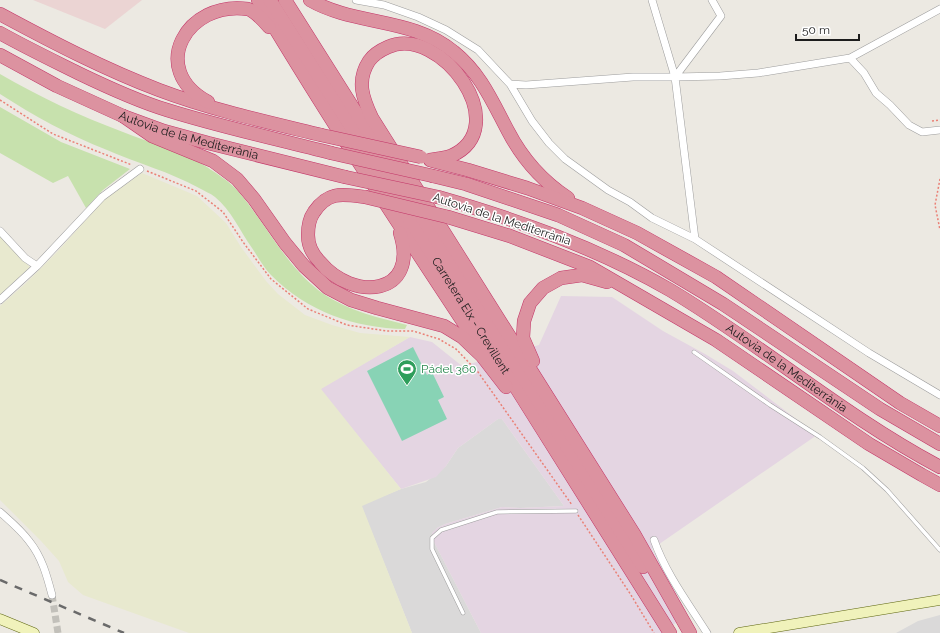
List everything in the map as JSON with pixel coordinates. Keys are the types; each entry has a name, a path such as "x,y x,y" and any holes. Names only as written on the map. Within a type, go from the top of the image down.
{"highway":[{"path":"258,0 385,204 609,538"},
{"name":"Carretera Elx - Crevillent","path":"270,0 448,279 609,538 670,633"},
{"name":"Carretera Elx - Crevillent","path":"285,0 685,633"},
{"path":"310,0 332,9 425,33 439,40 454,51 469,65 481,80 523,156 541,177 558,192 582,208"},
{"path":"223,111 204,100 191,89 181,75 177,61 179,38 186,25 195,15 216,5 227,4 249,9 273,32 293,58"},
{"path":"0,14 68,50 153,87 223,111 468,170 527,188 582,208 637,233 716,277 900,403 940,426"},
{"name":"Autovia de la Mediterrània","path":"0,33 46,57 128,96 166,110 206,122 331,153 466,184 558,215 624,245 723,304 880,409 940,444"},
{"path":"425,159 450,156 472,139 476,128 475,109 470,92 459,74 442,58 427,49 411,44 395,44 372,57 364,69 362,85 364,101 381,131 634,534 690,633"},
{"name":"Autovia de la Mediterrània","path":"0,55 57,86 123,116 164,131 345,177 438,197 512,220 587,248 669,290 740,335 862,422 911,452 940,467"},
{"path":"123,116 152,136 214,161 237,179 254,199 276,231 304,266 328,288 351,300 444,326 462,337 482,356 507,388"},
{"path":"385,204 400,232 404,245 402,267 396,278 388,284 376,288 363,288 350,285 337,278 324,268 314,256 308,242 308,227 312,214 321,202 331,197 344,194 365,197 448,216 510,236 590,267 628,288 716,340 869,444 922,476 940,484"},
{"path":"583,452 536,369 523,338 524,321 530,303 543,288 561,278 582,275 628,288"}],"street":[{"path":"356,0 384,5 418,17 446,30 478,50 510,84 532,121 549,143 565,159 608,190 630,202 652,218 694,239 869,353 940,395"},
{"path":"652,0 674,77 694,239"},
{"path":"674,77 721,16 712,0"},
{"path":"510,84 526,86 633,77 720,76 758,73 850,58 940,9"},
{"path":"850,58 864,73 876,93 909,125 922,132 940,130"},
{"path":"0,300 37,266 102,196 140,169"},
{"path":"0,231 25,258 37,266"},
{"path":"0,512 29,540 36,550 46,571 52,595"},
{"path":"654,540 660,556 679,590 707,633"},
{"path":"739,633 940,600"},
{"path":"0,619 34,633"},
{"path":"0,624 23,633"}],"lane":[{"path":"694,352 770,406 820,437 863,468 887,490 940,550"},
{"path":"463,613 432,549 432,538 440,530 497,512 576,511"}],"path":[{"path":"0,100 53,134 196,191 223,212 243,242 271,279 308,309 347,325 387,331 413,331 440,339 456,349 478,372 576,511 654,633"},
{"path":"932,121 940,120"},
{"path":"940,179 935,205 940,230"}],"shaded area":[{"path":"33,0 142,0 105,29"},
{"path":"561,296 612,297 663,331 733,371 817,435 652,549 687,614 663,633 481,633 434,542 432,533 437,528 445,524 502,507 520,508 564,506 502,419 498,419 458,448 446,466 436,477 401,489 320,389 410,337 432,342 462,366 539,345"},
{"path":"498,419 502,419 564,506 520,508 502,507 445,524 437,528 434,542 481,633 412,633 361,505 401,489 426,482 446,466 458,448"},
{"path":"940,615 940,633 896,633 918,621"}],"green space":[{"path":"0,74 30,91 76,113 176,152 207,167 238,191 249,204 288,260 299,273 325,295 355,310 407,325 405,329 386,328 350,321 333,316 300,299 285,288 268,272 231,214 215,197 177,177 93,144 26,110 0,94"},
{"path":"0,107 61,142 130,169 103,190 86,208 68,176 53,183 0,153"},
{"path":"142,173 197,196 226,223 241,247 266,281 278,294 305,315 360,333 410,337 321,389 401,489 362,506 412,633 189,633 83,595 68,582 59,561 0,500 0,306 25,284 57,252 105,199"},
{"path":"0,236 30,267 0,295"},
{"name":"Pádel 360","path":"413,347 427,375 432,372 444,397 438,400 447,419 402,441 367,371"}],"tunnel":[{"path":"52,595 58,633"}],"railway":[{"path":"0,580 124,633"}],"place":[{"name":"Pádel 360","path":"407,386"}]}
